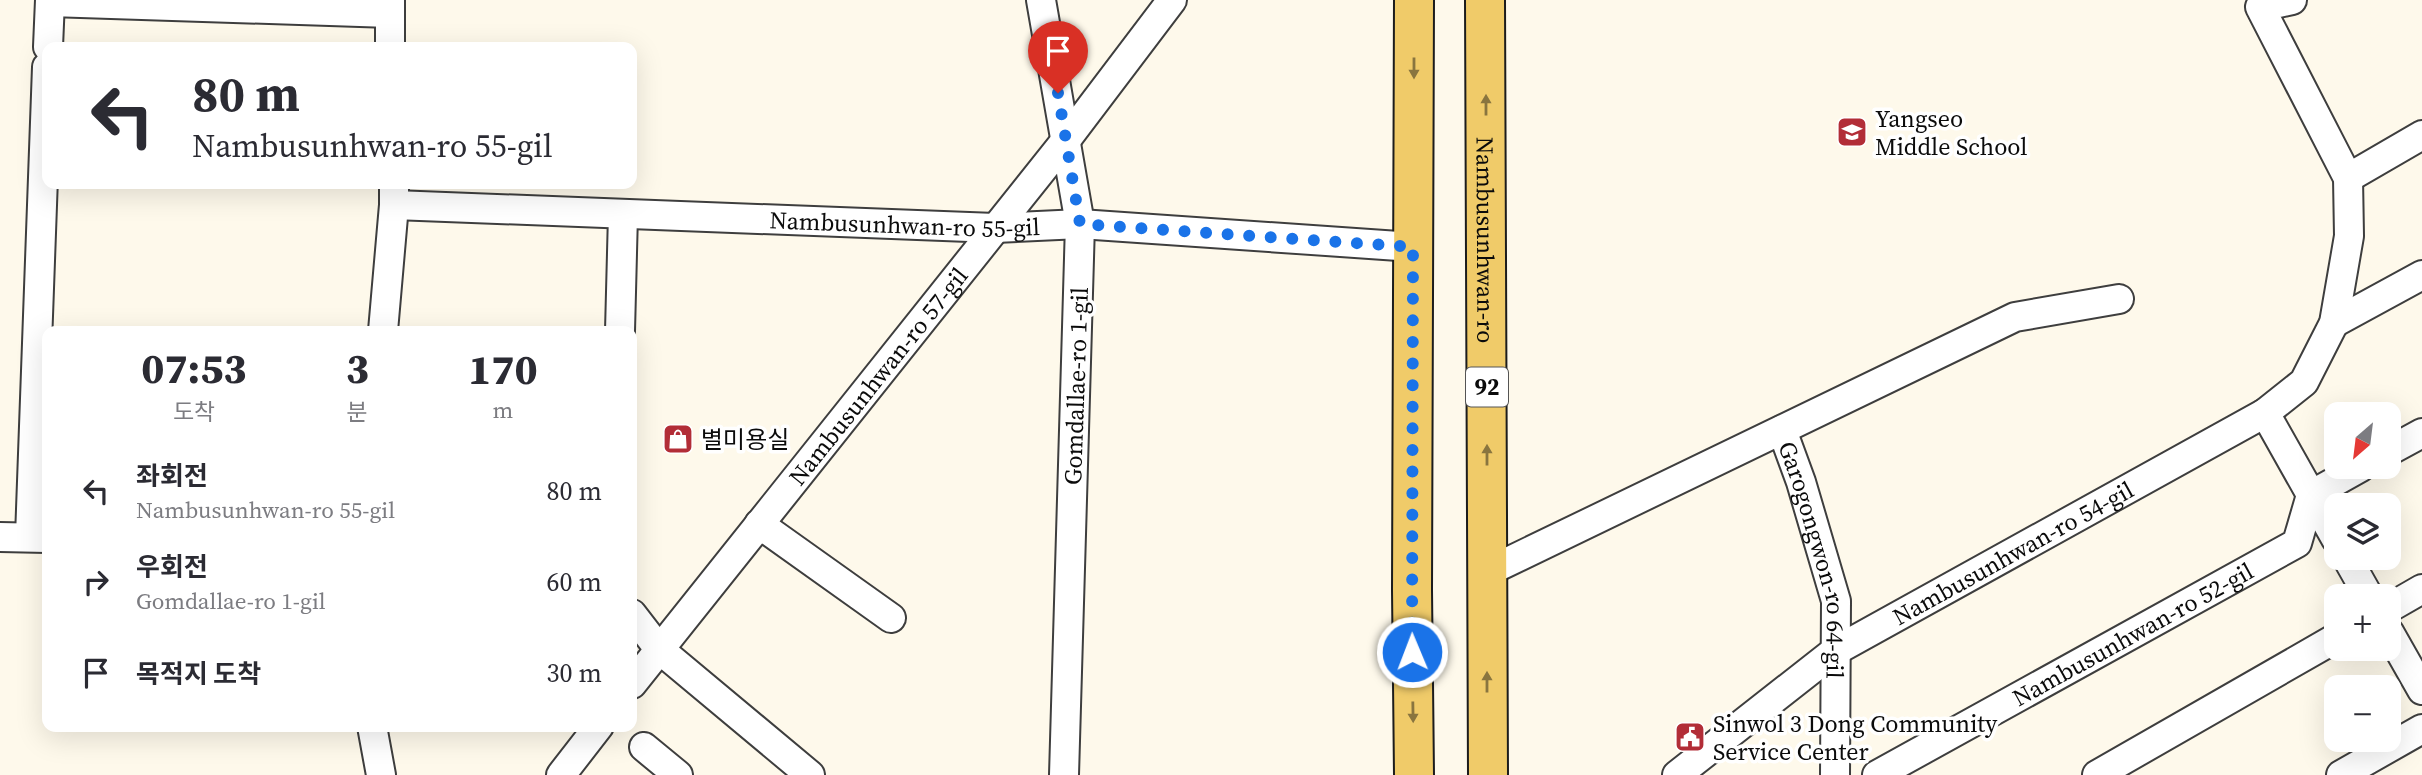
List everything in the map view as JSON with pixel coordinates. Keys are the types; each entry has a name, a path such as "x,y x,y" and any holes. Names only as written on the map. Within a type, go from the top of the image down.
{"main road":[{"path":"1414,0 1414,775"},
{"name":"Nambusunhwan-ro","path":"1485,0 1488,775"}],"street":[{"name":"Gomdallae-ro 1-gil","path":"1041,0 1080,224 1064,775"},
{"name":"Nambusunhwan-ro 57-gil","path":"637,678 1066,139 1172,0"},
{"name":"Nambusunhwan-ro 54-gil","path":"1677,775 1835,652 2265,413 2304,382 2334,323 2349,236 2348,178 2260,7 2292,0"},
{"path":"48,42 50,1 390,6 390,42"},
{"path":"2348,178 2422,135"},
{"path":"43,326 45,189"},
{"name":"Nambusunhwan-ro 55-gil","path":"394,194 623,214 995,228 1080,224 1413,247"},
{"path":"383,326 394,194"},
{"path":"621,326 623,214"},
{"path":"2334,323 2422,275"},
{"path":"1487,572 2015,317 2119,299"},
{"path":"0,537 39,537 42,361"},
{"path":"2265,413 2324,518"},
{"name":"Garogongwon-ro 64-gil","path":"1782,430 1801,482 1836,601 1835,775"},
{"path":"2401,444 2422,433"},
{"path":"2311,495 2338,480"},
{"name":"Nambusunhwan-ro 52-gil","path":"1877,775 2297,543 2311,495"},
{"path":"759,524 891,618"},
{"path":"2401,601 2422,589"},
{"path":"637,620 659,649 810,775"},
{"path":"2096,775 2324,645"},
{"path":"2401,653 2422,690"},
{"path":"2340,775 2422,729"},
{"path":"373,732 381,775"},
{"path":"561,775 594,732"},
{"path":"644,747 678,775"}],"place":[{"name":"Yangseo Middle School","path":"1852,132"},
{"name":"별미용실","path":"678,439"},
{"name":"Sinwol 3 Dong Community Service Center","path":"1690,737"}],"route":[{"path":"1058,93 1080,224 1413,247 1412,652"}]}
